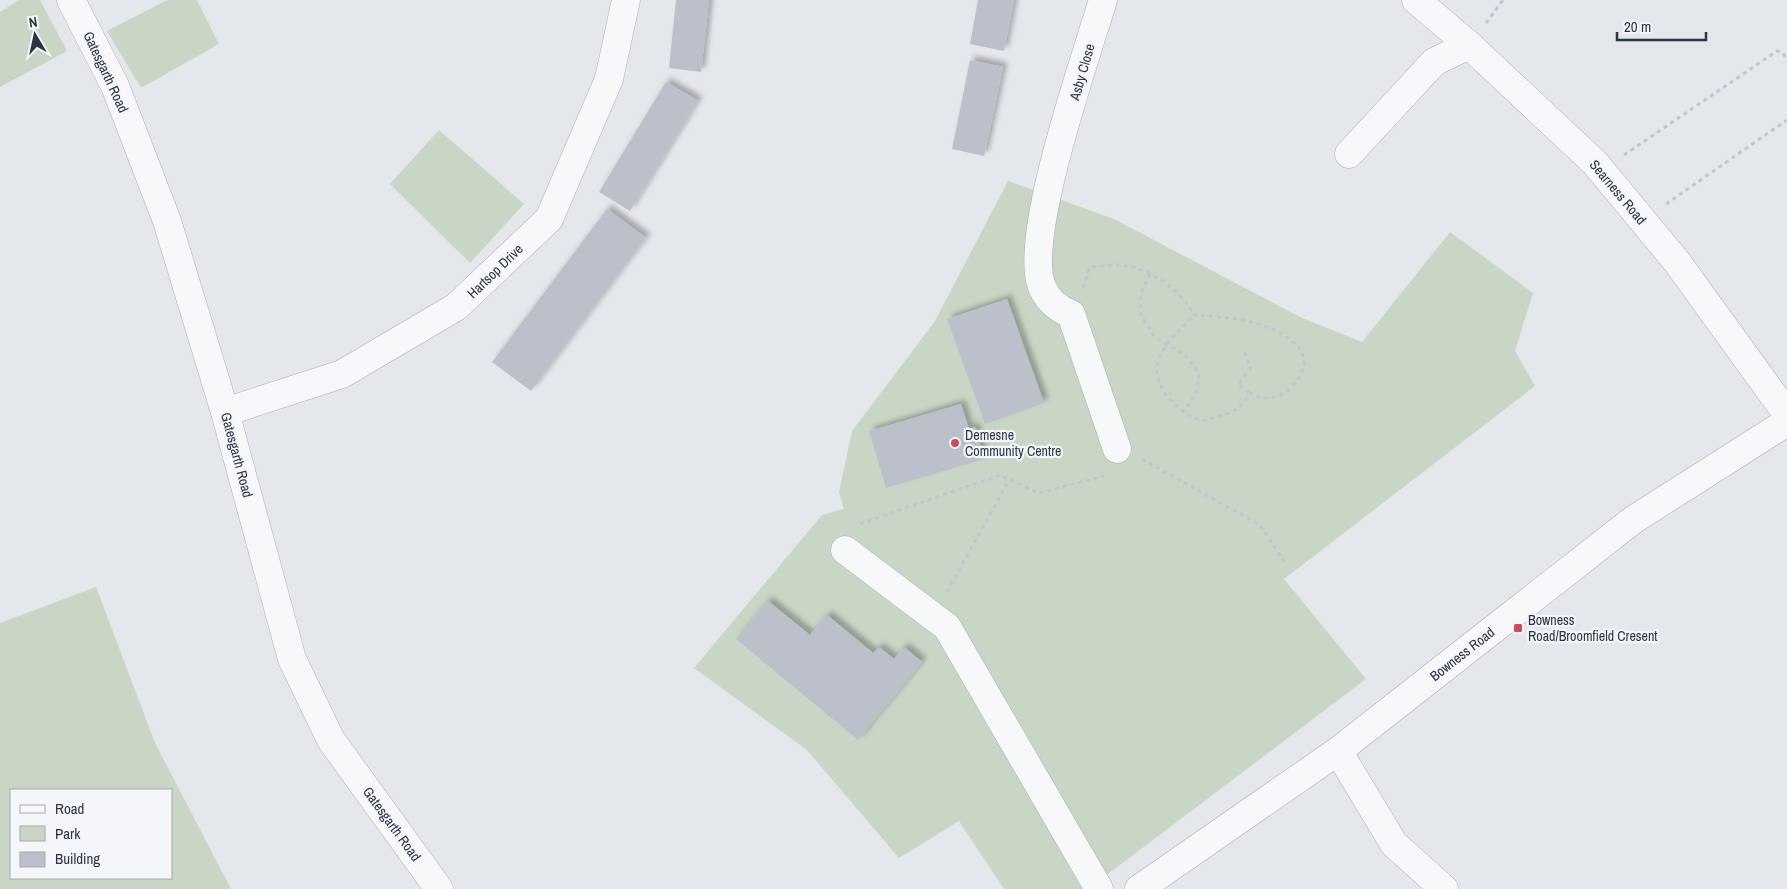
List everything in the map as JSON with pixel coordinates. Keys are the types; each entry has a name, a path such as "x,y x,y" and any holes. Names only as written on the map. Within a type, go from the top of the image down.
{"street":[{"name":"Gatesgarth Road","path":"72,0 115,86 167,221 225,412 292,659 331,740 440,889"},
{"name":"Hartsop Drive","path":"225,412 342,374 456,307 550,219 610,79 626,0"},
{"name":"Asby Close","path":"1072,314 1056,308 1042,287 1039,271 1040,225 1060,145 1103,0"},
{"name":"Searness Road","path":"1416,0 1469,45 1600,169 1677,262 1787,414"},
{"path":"1349,154 1434,62 1469,45"},
{"path":"1072,314 1117,449"},
{"name":"Bowness Road","path":"1139,889 1338,751 1634,520 1787,422"},
{"path":"845,550 947,627 1099,889"},
{"path":"1338,751 1394,844 1444,889"}],"path":[{"path":"1600,169 1618,159 1777,51 1782,52 1787,60"},
{"path":"1643,221 1787,120"},
{"path":"1072,314 1090,267 1119,265 1144,270 1170,287 1188,304 1194,315"},
{"path":"1150,274 1141,293 1141,315 1156,337 1184,355 1198,373 1196,392 1184,412"},
{"path":"1194,315 1167,344 1157,369 1162,389 1184,412 1204,421 1230,414 1243,405 1250,393"},
{"path":"1194,315 1224,317 1256,324 1281,334 1300,349 1303,364 1296,384 1286,393 1265,398 1250,393 1238,385 1251,368 1245,352"},
{"path":"845,550 859,524 1000,476 1038,493 1104,476 1105,455 1127,445 1138,456 1260,525 1287,566"},
{"path":"932,616 950,588 1009,480"}],"green space":[{"path":"19,0 40,0 67,51 0,87 0,12"},
{"path":"167,0 197,0 219,44 141,88 107,31"},
{"path":"439,130 524,204 470,263 390,184"},
{"path":"1008,181 1114,219 1302,318 1362,342 1450,232 1533,293 1515,351 1535,386 1284,579 1366,679 1088,889 1004,889 959,821 899,858 807,750 694,668 822,515 844,509 839,492 852,431 935,321"},
{"path":"96,587 155,743 231,889 0,889 0,623"}],"building":[{"path":"676,0 709,0 701,72 669,68"},
{"path":"978,0 1014,0 1004,51 970,44"},
{"path":"970,60 1003,67 984,156 952,149"},
{"path":"666,82 698,101 630,211 599,192"},
{"path":"607,209 646,238 531,391 492,362"},
{"path":"1007,299 1044,403 985,424 947,319"},
{"path":"961,404 969,429 975,427 984,459 886,488 869,431"},
{"path":"768,601 810,635 827,615 873,653 879,647 894,659 904,647 922,662 858,740 736,639"}],"place":[{"name":"Demesne Community Centre","path":"955,443"},
{"name":"Bowness Road/Broomfield Cresent","path":"1518,628"}]}
